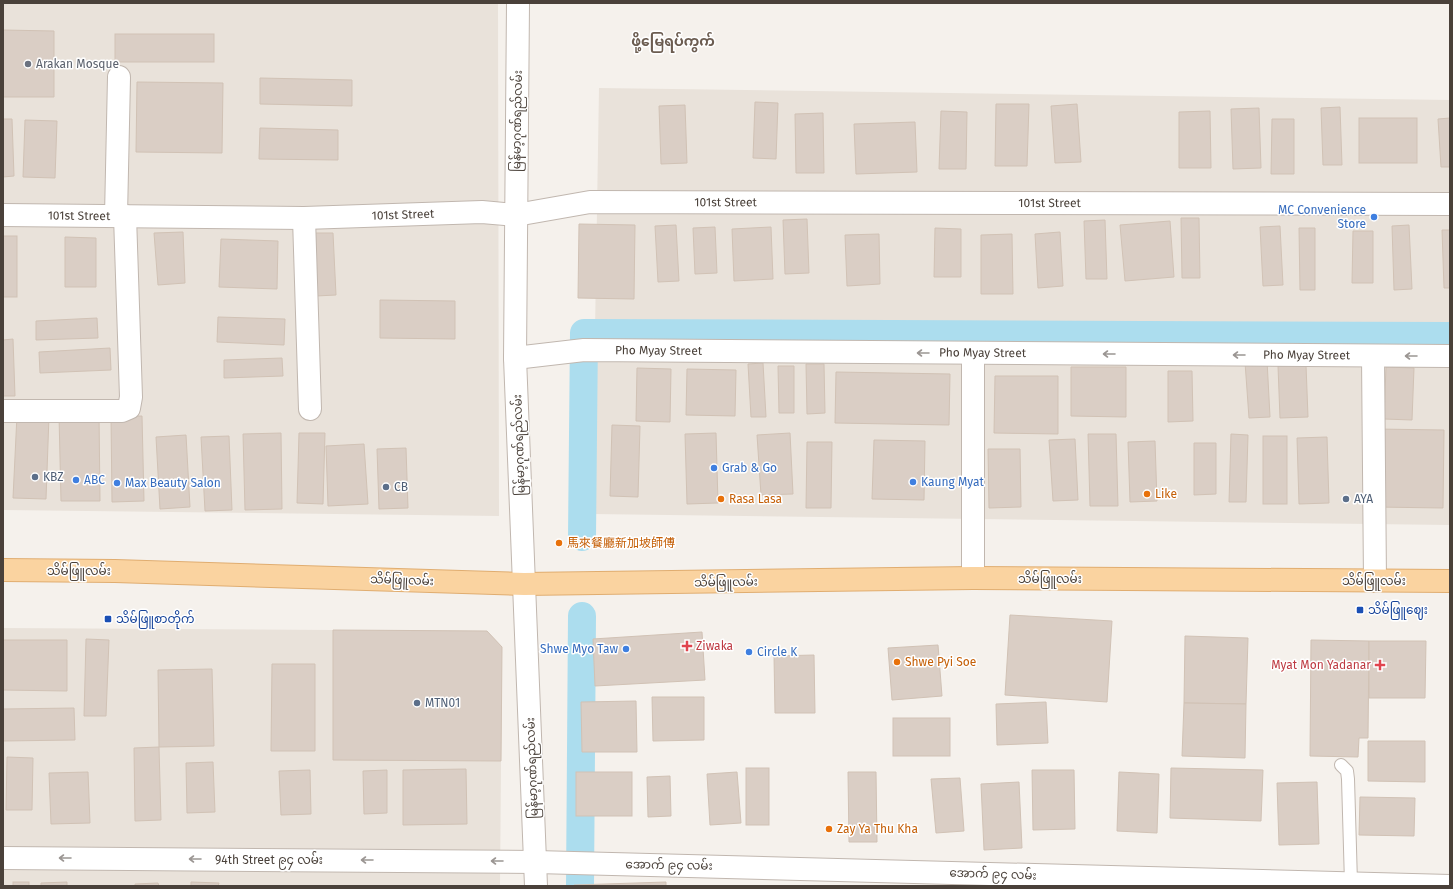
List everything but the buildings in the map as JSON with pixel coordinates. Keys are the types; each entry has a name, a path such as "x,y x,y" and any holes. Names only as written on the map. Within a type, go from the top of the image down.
{"main road":[{"name":"သိမ်ဖြူလမ်း","path":"3,570 123,571 524,584 973,578 1450,581"}],"street":[{"name":"မြန်မာ့ဂုဏ်ရည်လမ်း","path":"518,3 515,358 536,886"},
{"path":"3,411 122,411 129,408 132,397 120,216 118,77"},
{"name":"101st Street","path":"3,215 304,218 482,212 516,215 590,202 1450,204"},
{"path":"304,218 310,409"},
{"name":"Pho Myay Street","path":"515,358 584,350 1450,356"},
{"path":"973,353 973,578"},
{"path":"1373,356 1375,581"},
{"name":"94th Street ၉၄ လမ်း","path":"3,858 536,862"},
{"name":"အောက် ၉၄ လမ်း","path":"536,862 1450,886"}],"lane":[{"path":"1341,765 1347,771 1348,779 1350,884"}],"shaded area":[{"path":"3,3 498,3 499,516 3,510"},
{"path":"599,88 1450,100 1450,525 592,514"},
{"path":"3,628 487,631 502,647 500,886 3,886"}],"waterway":[{"path":"582,537 584,333 1450,336"},
{"path":"580,886 582,616"}],"place":[{"name":"Arakan Mosque","path":"28,64"},
{"name":"MC Convenience Store","path":"1374,217"},
{"name":"Grab & Go","path":"714,468"},
{"name":"KBZ","path":"35,477"},
{"name":"ABC","path":"76,480"},
{"name":"Kaung Myat","path":"913,482"},
{"name":"Max Beauty Salon","path":"117,483"},
{"name":"CB","path":"386,487"},
{"name":"Like","path":"1147,494"},
{"name":"Rasa Lasa","path":"721,499"},
{"name":"AYA","path":"1346,499"},
{"name":"馬來餐廳新加坡師傅","path":"559,543"},
{"name":"သိမ်ဖြူဈေး","path":"1360,610"},
{"name":"သိမ်ဖြူစာတိုက်","path":"108,619"},
{"name":"Ziwaka","path":"687,646"},
{"name":"Shwe Myo Taw","path":"626,649"},
{"name":"Circle K","path":"749,652"},
{"name":"Shwe Pyi Soe","path":"897,662"},
{"name":"Myat Mon Yadanar","path":"1380,665"},
{"name":"MTN01","path":"417,703"},
{"name":"Zay Ya Thu Kha","path":"829,829"}],"district":[{"name":"ဖို့မြေရပ်ကွက်","path":"673,41"}]}
